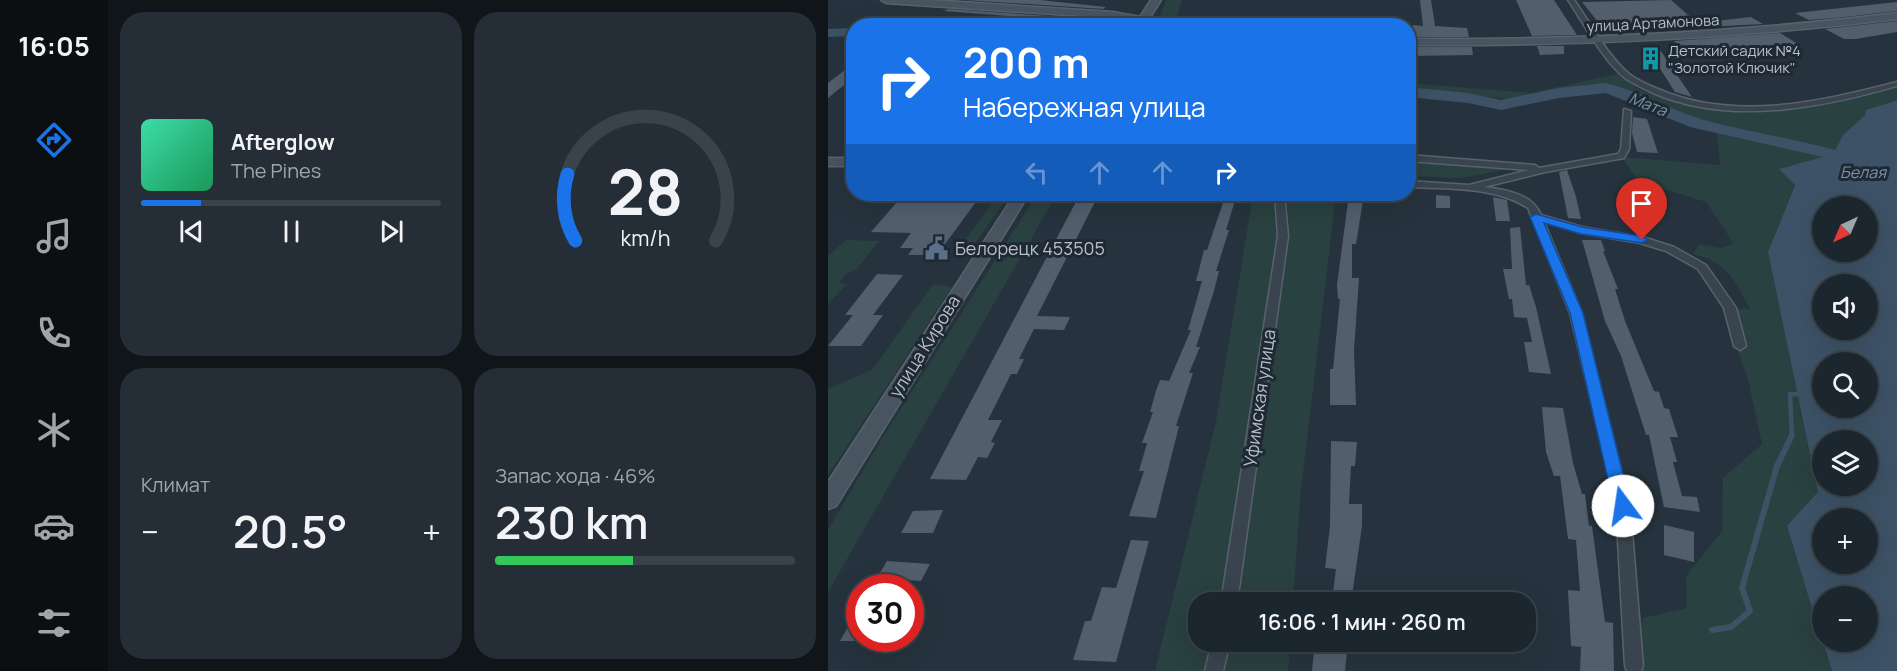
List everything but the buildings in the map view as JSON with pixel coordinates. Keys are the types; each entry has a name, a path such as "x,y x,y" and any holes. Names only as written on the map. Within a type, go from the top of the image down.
{"street":[{"path":"886,0 1113,15 1124,18"},
{"path":"1145,18 1156,0"},
{"path":"1571,0 1626,75 1671,98 1742,107 1814,103 1860,95 1897,84"},
{"name":"улица Артамонова","path":"1416,42 1516,44 1750,34 1897,16"},
{"path":"1466,189 1545,169 1622,156 1625,149 1627,111"},
{"path":"1416,159 1545,169"},
{"path":"828,162 846,162"},
{"path":"1416,185 1466,189 1524,198 1532,206 1576,313 1623,506 1634,666"},
{"name":"улица Кирова","path":"828,500 1018,201"},
{"name":"Уфимская улица","path":"1231,592 1282,236 1280,201"},
{"path":"1536,217 1581,230 1642,240 1670,249 1702,267 1730,308 1740,346"},
{"path":"1214,671 1219,652"}],"green space":[{"path":"1166,0 1182,0 1177,18 1159,18"},
{"path":"1617,74 1644,91 1676,102 1713,108 1752,109 1831,102 1897,88 1897,99 1866,110 1865,115 1843,135 1833,154 1779,169 1795,184 1768,252 1812,459 1812,496 1815,496 1787,526 1812,607 1812,652 1826,652 1832,671 1634,671 1643,618 1687,608 1686,576 1722,531 1723,478 1762,444 1748,379 1722,308 1750,309 1734,281 1722,267 1693,254 1699,244 1720,248 1734,244 1706,202 1649,184 1641,186 1622,157 1720,165 1717,133 1633,107 1635,100 1613,97 1611,90 1596,89 1530,101 1416,90 1416,84 1531,93"},
{"path":"1416,158 1525,166 1462,178 1416,176"},
{"path":"993,201 1005,201 967,255 954,256"},
{"path":"1033,201 1053,201 828,592 828,530 878,445"},
{"path":"1252,201 1335,201 1300,499 1294,592 1188,592 1188,652 1289,652 1288,671 1155,671 1216,422"},
{"path":"846,240 879,241 857,268 843,277 840,283 847,284 828,304 828,256"},
{"path":"933,284 952,287 828,475 828,389 873,369"}],"water":[{"name":"Белая","path":"1897,100 1897,671 1832,671 1826,652 1878,652 1878,586 1812,586 1812,608 1787,526 1814,496 1878,496 1878,430 1812,430 1812,463 1768,252 1795,185 1779,169 1833,154 1843,135 1865,115 1866,110"}],"waterway":[{"name":"Мата","path":"828,33 846,32"},
{"name":"Мата","path":"1416,93 1468,98 1501,105 1559,93 1606,88 1625,93 1661,111 1696,123 1833,154 1864,166"},
{"path":"1792,435 1790,394 1804,394"},
{"path":"1712,630 1731,627 1750,611 1742,588 1777,466 1792,435"}],"place":[{"name":"Детский садик №4 \"Золотой Ключик\"","path":"1650,59"},
{"name":"Белорецк 453505","path":"937,248"}],"route":[{"path":"1623,506 1576,313 1536,217 1581,230 1642,240"}]}
